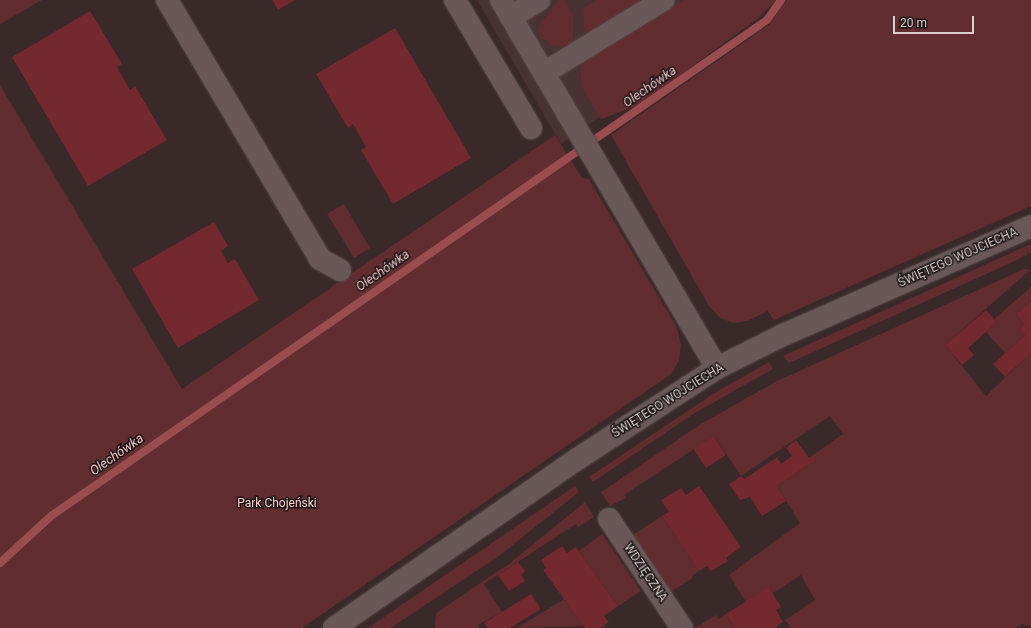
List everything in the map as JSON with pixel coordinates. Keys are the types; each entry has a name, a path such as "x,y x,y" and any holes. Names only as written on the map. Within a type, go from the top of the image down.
{"street":[{"path":"167,0 320,259 340,270"},
{"path":"455,0 531,128"},
{"path":"539,0 506,9 717,368"},
{"path":"544,73 663,0"},
{"name":"ŚWIĘTEGO WOJCIECHA","path":"334,628 579,458 717,368 781,336 1031,226"},
{"name":"WDZIĘCZNA","path":"609,519 682,628"}],"shaded area":[{"path":"477,0 761,0 756,9 561,144"}],"green space":[{"path":"0,0 42,0 0,24"},
{"path":"558,0 564,0 573,15 573,43 564,47 551,45 541,37 538,31 539,26"},
{"path":"596,0 641,0 585,35 583,8"},
{"path":"684,0 776,0 757,19 639,105 601,119 581,86 581,64 603,47"},
{"path":"786,0 1031,0 1031,206 774,320 768,311 747,321 734,323 720,318 709,306 611,135 770,24"},
{"name":"Park Chojeński","path":"0,85 182,389 555,135 582,178 589,179 677,328 681,345 679,361 671,374 664,379 302,628 0,628"},
{"path":"344,204 370,248 354,258 327,214"},
{"path":"1031,244 1031,252 1017,260 789,363 783,356"},
{"path":"1024,269 1030,270 945,345 986,396 1031,353 1031,626 1022,624 1016,628 791,628 785,620 815,600 801,575 773,593 769,588 746,602 729,575 800,523 777,486 816,460 813,455 843,434 830,416 741,476 714,436 624,495 626,498 610,506 601,492 701,424 775,382"},
{"path":"1031,287 1031,301 1016,314 1024,324 1019,329 1025,335 1005,353 986,332 997,322 994,319"},
{"path":"769,362 773,369 693,414 593,482 589,477 713,394"},
{"path":"575,486 579,492 499,556 391,628 368,628"},
{"path":"585,502 594,517 578,527 576,524 484,584 502,612 478,625 480,628 435,628 436,613 510,563"},
{"path":"662,516 699,571 692,576 693,578 670,592 633,535"},
{"path":"602,534 641,591 618,606 579,551"},
{"path":"564,599 584,626 517,628"},
{"path":"726,614 735,628 695,628 716,615 719,619"}],"building":[{"path":"272,0 295,0 278,10"},
{"path":"90,11 122,64 117,67 130,90 135,86 167,140 88,186 12,57"},
{"path":"395,28 471,158 393,204 361,150 366,147 353,124 348,128 316,74"},
{"path":"214,222 228,246 221,251 228,263 235,259 259,300 178,348 132,269"},
{"path":"1031,301 1031,353 1005,377 993,364 1025,335 1019,329 1024,324 1016,314"},
{"path":"986,310 997,322 968,348 974,355 962,365 945,345"},
{"path":"714,436 726,455 706,468 693,449"},
{"path":"796,440 809,458 813,455 816,460 777,486 786,501 762,516 750,497 740,500 729,484 741,476 744,479 777,457 781,464 792,456 786,448"},
{"path":"699,486 741,547 726,558 728,561 711,571 707,566 699,571 662,516 669,512 661,500 681,488 686,495"},
{"path":"562,546 567,553 576,547 618,606 604,616 609,622 601,628 585,628 543,570 546,568 541,560"},
{"path":"518,562 525,571 521,575 525,581 509,591 498,575"},
{"path":"769,587 781,607 776,610 783,622 776,626 778,628 735,628 726,614"},
{"path":"531,594 541,609 510,628 488,628 484,623"}],"waterway":[{"name":"Olechówka","path":"0,563 51,516 767,20 781,0"}]}
